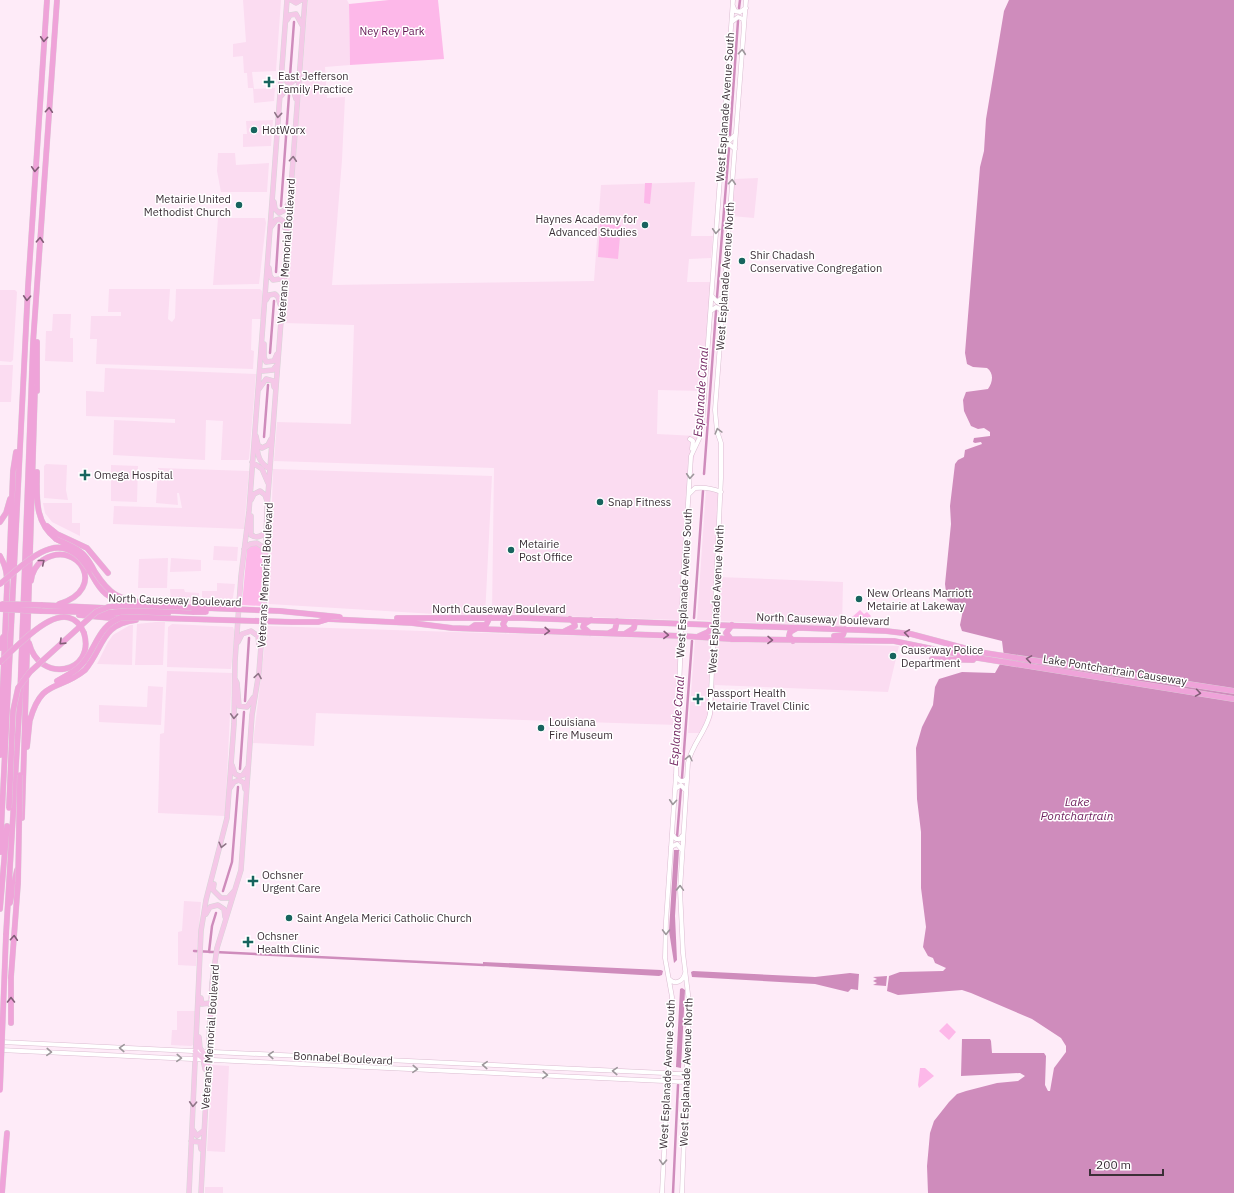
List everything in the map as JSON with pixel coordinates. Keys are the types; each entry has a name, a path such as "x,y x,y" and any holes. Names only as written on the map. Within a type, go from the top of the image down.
{"highway":[{"path":"0,852 21,416 47,0"},
{"path":"0,1090 6,935 19,705 33,343 57,0"},
{"path":"8,908 12,898 20,852 24,769 38,279"},
{"path":"37,340 37,489 39,514 45,528 56,539 83,554 108,590 114,595 129,600 170,605"},
{"path":"0,755 13,481 21,416"},
{"path":"0,522 8,506 13,481"},
{"path":"39,514 51,530 92,552 108,573"},
{"path":"0,584 32,557 48,548 66,549 81,558 101,589 114,599 122,602 280,611 340,617"},
{"path":"29,597 32,575 36,567 48,557 60,554 69,556 82,566 85,574 84,583 81,592 75,597 53,608"},
{"path":"0,556 6,569 8,586"},
{"name":"North Causeway Boulevard","path":"0,604 89,612 340,617 471,629 793,641 811,639 860,640 907,643 994,657"},
{"path":"0,909 9,808 14,699 24,679 96,612 114,606 170,605"},
{"path":"149,609 201,605"},
{"path":"53,608 136,620 167,621"},
{"name":"North Causeway Boulevard","path":"0,609 53,608"},
{"name":"North Causeway Boulevard","path":"89,612 149,609 194,613 328,620 507,617 845,629 911,634 994,657"},
{"path":"0,662 41,626 52,619 60,617 71,619 79,624 84,633 86,642 83,656 76,664 64,669 47,667 36,660 30,649 27,637"},
{"path":"24,769 32,703 42,690 71,673 87,659 101,631 108,624 123,617 292,622 318,622 328,620"},
{"path":"471,629 475,625 486,625 490,617"},
{"path":"506,630 503,622 507,617"},
{"path":"563,632 575,626 574,622 570,619"},
{"path":"30,720 36,702 46,691 85,670 109,630 121,622 136,620"},
{"path":"590,633 583,627 584,624 591,620"},
{"path":"609,633 615,630 617,621"},
{"path":"0,648 6,622"},
{"path":"626,634 634,628 634,622"},
{"path":"697,637 708,632 714,625"},
{"path":"731,639 726,633 732,625"},
{"path":"793,641 789,636 790,632 797,628"},
{"path":"811,639 817,636 842,636 845,629"},
{"path":"932,659 994,657"},
{"name":"Lake Pontchartrain Causeway","path":"994,657 1234,691"},
{"name":"Lake Pontchartrain Causeway","path":"994,657 1234,699"},
{"path":"11,1023 11,977 18,883 22,713 19,705"},
{"path":"0,716 1,728"},
{"path":"2,1193 7,1133"}],"main road":[{"name":"Veterans Memorial Boulevard","path":"189,1192 202,923 206,900 216,868 226,826 235,707 234,677 236,649 244,550 250,509 252,462 287,0"},
{"path":"291,0 296,2 301,0"},
{"name":"Veterans Memorial Boulevard","path":"201,1192 206,1086 205,1059 208,1052 210,1003 215,957 239,880 255,694 260,662 267,574 268,496 280,318 305,0"},
{"name":"West Esplanade Avenue South","path":"662,1193 672,998 665,953 676,775 689,494 692,453 701,431 733,0"},
{"name":"West Esplanade Avenue North","path":"682,1193 689,1002 685,973 680,898 682,850 687,776 691,750 708,723 710,714 721,492 721,443 717,431 715,410 746,0"},
{"path":"733,6 735,11 740,12 746,8"},
{"path":"286,21 290,15 296,14 303,27"},
{"path":"732,22 738,17 743,19 744,24"},
{"path":"282,71 284,79 289,83 297,78 299,71"},
{"path":"280,97 284,91 290,89 294,92 297,103"},
{"path":"724,133 726,138 730,140 736,135"},
{"path":"722,149 729,144 735,150"},
{"path":"273,182 274,205 279,213 286,209 291,189"},
{"path":"270,231 274,221 282,219 285,225 287,238"},
{"path":"267,259 271,279 280,279 284,273"},
{"path":"264,308 267,296 272,294 277,295 279,299 280,318"},
{"path":"712,295 716,302 724,297"},
{"path":"710,312 716,306 720,309 722,314"},
{"path":"262,339 267,362 274,361 279,348"},
{"path":"263,372 273,370 278,362"},
{"path":"257,400 261,384 266,378 269,378 274,384 275,400"},
{"path":"255,428 258,445 265,448 270,444 273,434"},
{"path":"257,437 258,455 260,461 270,469"},
{"path":"690,439 693,442 692,453"},
{"path":"252,462 265,474 268,483 268,496"},
{"path":"689,494 695,488 715,489 721,492"},
{"path":"267,530 262,536 258,537 251,535 252,516 250,509 252,497 257,492 262,493 268,503"},
{"path":"244,550 253,543 257,543 264,547 267,574"},
{"path":"236,649 242,634 247,631 254,632 258,636 260,662"},
{"path":"234,677 237,683 239,706 247,707 255,694"},
{"path":"231,759 234,772 239,776 244,774 249,765"},
{"path":"676,775 678,780 682,781 686,780 687,776"},
{"path":"229,789 236,781 241,781 245,785 246,797"},
{"path":"675,789 681,785 686,791"},
{"path":"672,833 674,838 678,839 683,834"},
{"path":"671,847 677,844 682,850"},
{"path":"216,868 213,890 220,898 228,898 231,895 236,881 239,880"},
{"path":"202,923 210,907 214,905 222,907 226,915 222,934"},
{"path":"668,978 673,982 679,982 683,979 685,973"},
{"path":"198,990 201,995 201,1003 204,1005 210,1003"},
{"path":"196,1025 199,1029 198,1042 205,1059 204,1083 206,1086"},
{"name":"Bonnabel Boulevard","path":"0,1042 686,1074"},
{"name":"Bonnabel Boulevard","path":"0,1050 685,1082"},
{"path":"164,1057 164,1052 178,1050"},
{"path":"195,1051 205,1059"},
{"path":"234,1060 254,1059 255,1054"},
{"path":"195,1067 201,1064 205,1068"},
{"path":"636,1072 636,1080"},
{"path":"192,1127 195,1135 197,1136 200,1135 204,1128"},
{"path":"191,1141 200,1142 203,1160"},
{"path":"190,1163 193,1159 195,1148 199,1146 201,1151"}],"shaded area":[{"path":"243,0 281,0 276,71 252,72 254,89 275,88 274,101 254,103 253,88 248,88 247,73 244,73 243,56 233,57 233,44 246,42"},
{"path":"308,0 347,0 349,4 350,65 325,67 327,98 345,97 342,160 332,285 594,281 601,185 695,182 691,236 713,236 711,258 689,259 687,282 711,282 702,391 658,390 657,434 697,436 685,526 680,620 492,614 494,468 274,461 277,422 351,424 354,325 283,323"},
{"path":"273,120 271,146 243,147 243,134 247,134 246,121"},
{"path":"218,153 235,153 236,165 269,163 267,192 221,192 217,171"},
{"path":"758,178 754,218 731,216 734,179"},
{"path":"218,218 265,218 266,223 259,284 213,285"},
{"path":"109,289 170,289 168,319 172,322 175,318 176,289 260,289 262,291 261,319 252,319 251,350 254,351 253,369 96,364 97,339 90,339 91,316 121,316 121,312 108,312"},
{"path":"0,290 15,290 17,292 13,360 11,362 0,361"},
{"path":"53,314 71,314 70,338 73,338 73,362 45,361 46,331 52,331"},
{"path":"0,365 13,365 11,402 0,402"},
{"path":"105,368 256,374 249,459 221,460 223,421 206,420 205,460 113,455 114,420 175,423 175,419 86,416 86,391 104,392"},
{"path":"46,464 67,465 66,490 68,500 44,498 44,466"},
{"path":"111,465 138,466 137,502 111,501"},
{"path":"158,468 249,471 244,529 113,524 114,506 182,508 179,493 177,493 178,505 156,503"},
{"path":"273,469 492,476 485,617 269,604"},
{"path":"706,489 722,490 719,577 843,582 842,627 697,620"},
{"path":"43,503 72,503 72,523 80,523 80,536 52,522 45,513"},
{"path":"214,546 238,547 237,561 213,560"},
{"path":"168,558 167,588 138,588 139,559"},
{"path":"171,558 201,560 201,571 170,572"},
{"path":"217,583 235,584 232,604 202,603 202,591 217,591"},
{"path":"170,589 184,589 185,592 199,593 198,604 171,602"},
{"path":"165,622 163,665 135,665 137,624"},
{"path":"172,624 233,627 235,632 231,669 167,667 168,627"},
{"path":"130,625 133,625 132,665 97,664 113,635"},
{"path":"267,626 680,639 677,725 316,713 314,746 253,743"},
{"path":"695,639 899,646 888,692 715,685 713,715 709,726 704,733 688,733"},
{"path":"167,671 232,673 225,816 158,813 160,734 164,733"},
{"path":"148,686 163,687 161,725 99,722 99,705 147,707"},
{"path":"184,901 201,902 196,966 178,965 178,932 182,931"},
{"path":"177,1011 195,1011 193,1045 191,1046 171,1045 172,1030 177,1030"},
{"path":"212,1065 229,1066 225,1152 207,1151"},
{"path":"205,1187 223,1187 223,1193 205,1193"}],"green space":[{"name":"Ney Rey Park","path":"389,0 438,0 444,59 350,65 349,4"},
{"path":"645,183 652,183 650,204 644,203"},
{"path":"600,224 621,225 618,259 598,257"},
{"path":"254,544 261,546 264,552 262,606 242,605 247,549"},
{"path":"860,610 864,614 867,612 871,616 862,625 858,620 855,622 851,618"},
{"path":"947,1023 956,1032 949,1040 939,1031"},
{"path":"920,1068 925,1068 934,1076 919,1088 918,1085"}],"water":[{"name":"Lake Pontchartrain","path":"1009,0 1234,0 1234,1193 928,1193 927,1166 930,1133 934,1121 949,1102 957,1094 997,1083 1018,1081 1025,1076 1020,1073 961,1076 962,1039 990,1039 992,1053 1044,1053 1046,1056 1045,1085 1048,1091 1050,1091 1054,1068 1066,1052 1066,1046 1061,1038 1032,1019 962,990 898,995 887,991 889,976 900,972 943,971 946,968 935,963 933,958 928,956 923,947 926,927 921,888 921,832 917,799 916,748 922,727 933,705 935,687 939,679 962,672 995,673 1004,657 1002,641 962,631 960,625 963,610 947,600 945,584 951,524 950,506 955,464 958,460 964,457 965,450 982,444 981,442 973,442 974,438 990,436 990,432 984,428 978,429 971,426 964,411 963,400 966,392 988,389 992,381 992,375 987,368 973,367 967,364 965,353 980,167 984,151 986,119 1004,11"},
{"path":"674,850 679,850 675,916 677,960 674,963 669,931"},
{"path":"483,962 663,971 662,975 659,976 483,966"},
{"path":"691,972 815,977 850,973 859,974 858,990 851,989 848,992 815,984 692,977"},
{"path":"887,976 886,986 873,985 877,983 873,981 877,979 873,977"},
{"path":"682,988 685,990 681,1068 676,1067 680,989"}],"waterway":[{"name":"Esplanade Canal","path":"739,8 740,0"},
{"name":"Esplanade Canal","path":"730,135 738,21"},
{"path":"290,76 294,22"},
{"path":"281,206 289,95"},
{"name":"Esplanade Canal","path":"717,297 729,148"},
{"path":"276,272 279,225"},
{"path":"270,353 274,301"},
{"name":"Esplanade Canal","path":"704,474 716,311"},
{"path":"264,437 268,385"},
{"name":"Esplanade Canal","path":"694,618 703,491"},
{"path":"245,701 249,638"},
{"name":"Esplanade Canal","path":"682,778 692,641"},
{"path":"240,769 244,712"},
{"path":"223,891 232,862 238,787"},
{"name":"Esplanade Canal","path":"677,837 681,788"},
{"path":"209,952 212,926 216,913"},
{"path":"194,951 484,965"},
{"path":"673,1193 678,1085"}],"place":[{"name":"East Jefferson Family Practice","path":"269,82"},
{"name":"HotWorx","path":"254,130"},
{"name":"Metairie United Methodist Church","path":"239,205"},
{"name":"Haynes Academy for Advanced Studies","path":"645,225"},
{"name":"Shir Chadash Conservative Congregation","path":"742,261"},
{"name":"Omega Hospital","path":"85,475"},
{"name":"Snap Fitness","path":"600,502"},
{"name":"Metairie Post Office","path":"511,550"},
{"name":"New Orleans Marriott Metairie at Lakeway","path":"859,599"},
{"name":"Causeway Police Department","path":"893,656"},
{"name":"Passport Health Metairie Travel Clinic","path":"698,699"},
{"name":"Louisiana Fire Museum","path":"541,728"},
{"name":"Ochsner Urgent Care","path":"253,881"},
{"name":"Saint Angela Merici Catholic Church","path":"289,918"},
{"name":"Ochsner Health Clinic","path":"248,942"}]}
